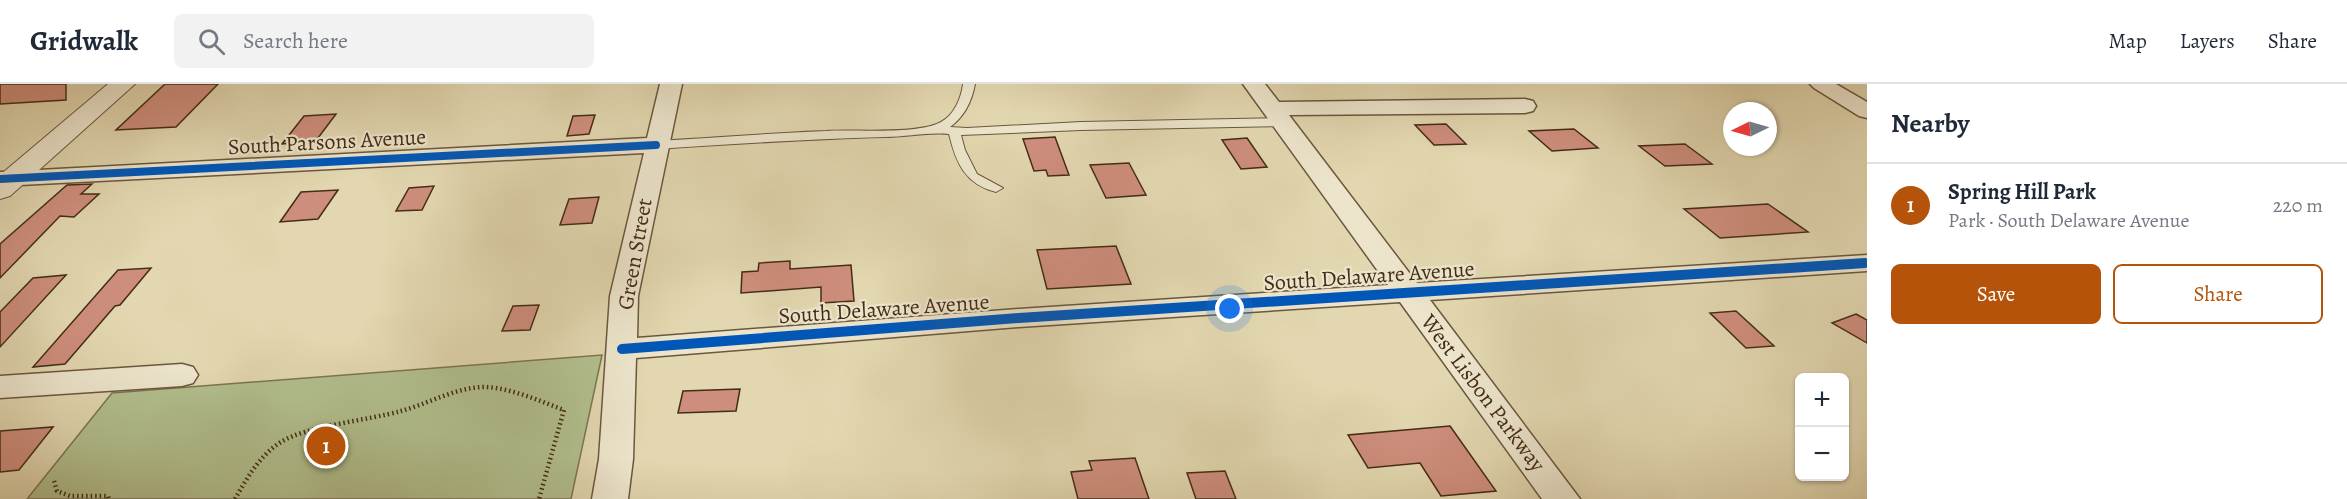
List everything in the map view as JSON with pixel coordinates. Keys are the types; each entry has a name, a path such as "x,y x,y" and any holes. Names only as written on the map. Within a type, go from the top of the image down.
{"street":[{"path":"5,182 123,84"},
{"name":"Green Street","path":"610,499 616,459 624,296 671,84"},
{"name":"West Lisbon Parkway","path":"1254,84 1562,499"},
{"path":"1824,86 1867,86"},
{"path":"1824,86 1867,111"},
{"path":"1276,116 1525,106"},
{"name":"South Parsons Avenue","path":"5,182 656,145"},
{"name":"South Delaware Avenue","path":"622,349 1019,318 1867,263"},
{"path":"0,387 182,375"}],"lane":[{"path":"656,145 818,135 915,132 942,127 958,113 968,92 969,84"},
{"path":"929,129 954,131 1276,116"},
{"path":"954,131 959,150 972,176 996,188"}],"path":[{"path":"235,499 254,467 281,442 310,432 402,411 465,389 486,387 529,397 564,410 539,499"},
{"path":"54,481 57,491 70,496 108,496 109,499"}],"green space":[{"path":"602,355 571,499 27,499 112,393"}],"building":[{"path":"0,84 66,84 66,100 0,104"},
{"path":"165,84 218,84 176,127 116,130"},
{"path":"336,114 315,142 282,144 304,116"},
{"path":"595,115 589,134 567,136 573,116"},
{"path":"1446,124 1466,144 1434,145 1415,125"},
{"path":"1574,129 1598,148 1552,151 1529,131"},
{"path":"1055,137 1069,175 1048,176 1046,170 1034,171 1023,139"},
{"path":"1247,138 1267,167 1241,169 1222,140"},
{"path":"1685,144 1712,164 1665,166 1639,146"},
{"path":"1129,163 1146,195 1106,198 1090,165"},
{"path":"92,184 81,194 99,194 74,217 60,216 0,278 0,244 67,185"},
{"path":"434,186 422,210 396,211 409,188"},
{"path":"338,190 318,219 280,222 301,192"},
{"path":"599,197 592,223 560,225 569,199"},
{"path":"1768,204 1808,232 1720,238 1684,209"},
{"path":"1116,246 1131,284 1047,289 1037,250"},
{"path":"790,261 790,269 851,265 854,301 821,303 821,287 741,293 742,272 758,271 759,263"},
{"path":"151,268 65,364 33,367 118,270"},
{"path":"66,275 0,347 0,312 33,278"},
{"path":"539,305 530,330 502,331 513,306"},
{"path":"1736,311 1774,346 1746,348 1710,313"},
{"path":"1856,314 1867,320 1867,343 1832,323"},
{"path":"740,389 736,411 678,413 683,391"},
{"path":"1450,426 1496,491 1441,496 1420,463 1368,468 1348,435"},
{"path":"53,427 19,470 0,472 0,431"},
{"path":"1135,458 1149,499 1078,499 1071,472 1092,470 1089,461"},
{"path":"1225,471 1236,499 1196,499 1187,473"}],"cycle path":[{"path":"0,179 656,145"},
{"path":"622,349 1019,318 1867,263"}],"place":[{"name":"Spring Hill Park","path":"326,446"}]}
